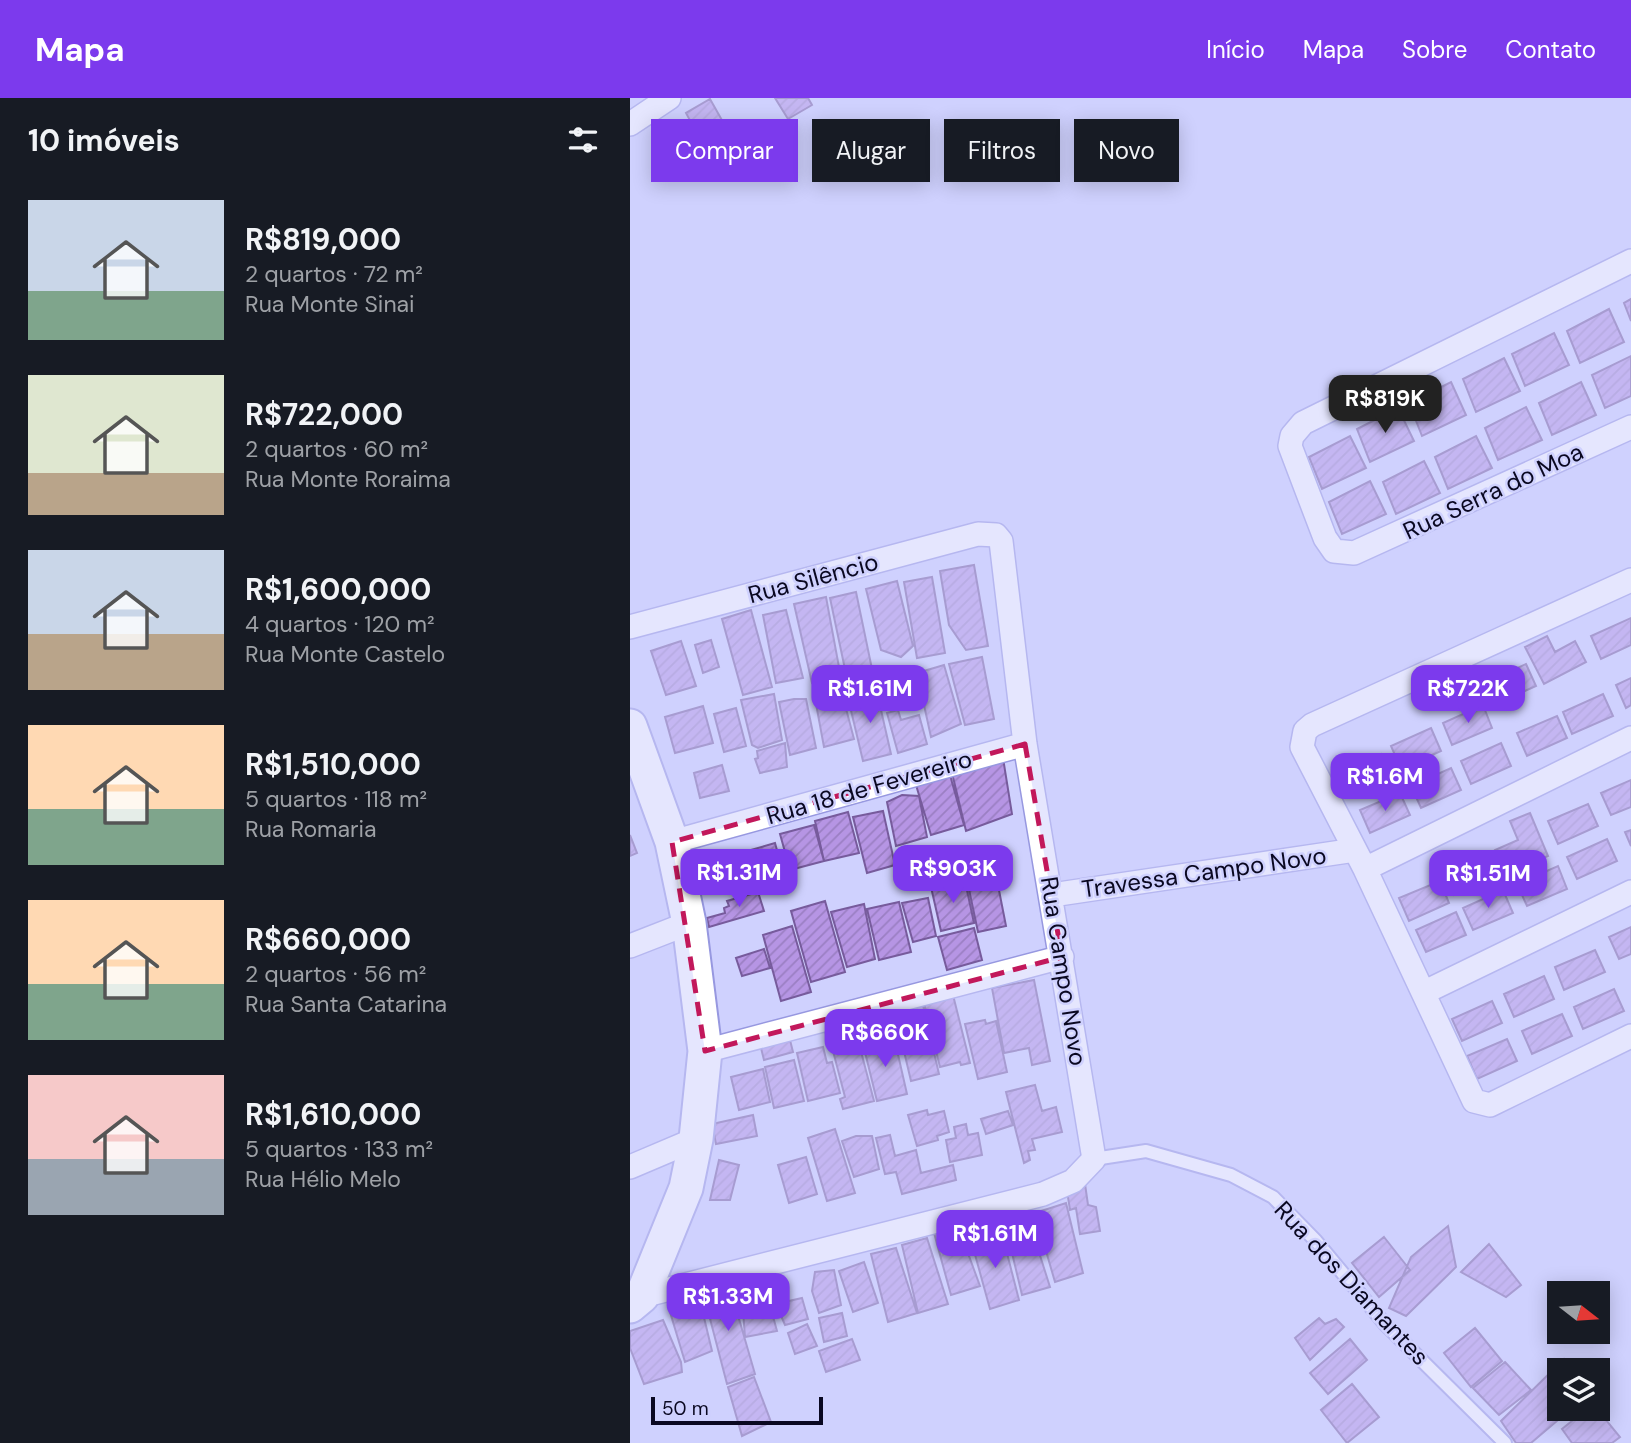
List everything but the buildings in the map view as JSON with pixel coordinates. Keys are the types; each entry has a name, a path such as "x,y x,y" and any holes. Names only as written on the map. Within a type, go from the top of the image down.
{"street":[{"path":"630,124 669,98"},
{"name":"Rua Serra do Moa","path":"1631,261 1297,428 1290,446 1325,538 1334,551 1354,553 1631,427"},
{"name":"Rua Silêncio","path":"630,627 978,534 996,535"},
{"name":"Rua Campo Novo","path":"996,535 1003,550 1025,744 1094,1159"},
{"path":"1631,580 1312,725 1305,732 1302,747 1425,992 1474,1101 1490,1104 1631,1036"},
{"path":"630,726 672,842 689,923 705,1051 696,1139 682,1199 636,1301"},
{"name":"Travessa Campo Novo","path":"1052,895 1244,865 1360,860 1631,738"},
{"name":"Rua 18 de Fevereiro","path":"672,842 1025,744"},
{"path":"1425,992 1631,892"},
{"path":"630,946 689,923"},
{"path":"705,1051 1062,957"},
{"path":"630,1167 696,1139"},
{"path":"636,1301 1043,1194 1073,1181 1094,1159"}],"lane":[{"name":"Rua dos Diamantes","path":"1094,1159 1146,1151 1231,1175 1273,1197 1316,1241 1384,1323 1505,1443"}],"highlighted area":[{"path":"1025,744 1062,957 705,1051 672,842"}]}
